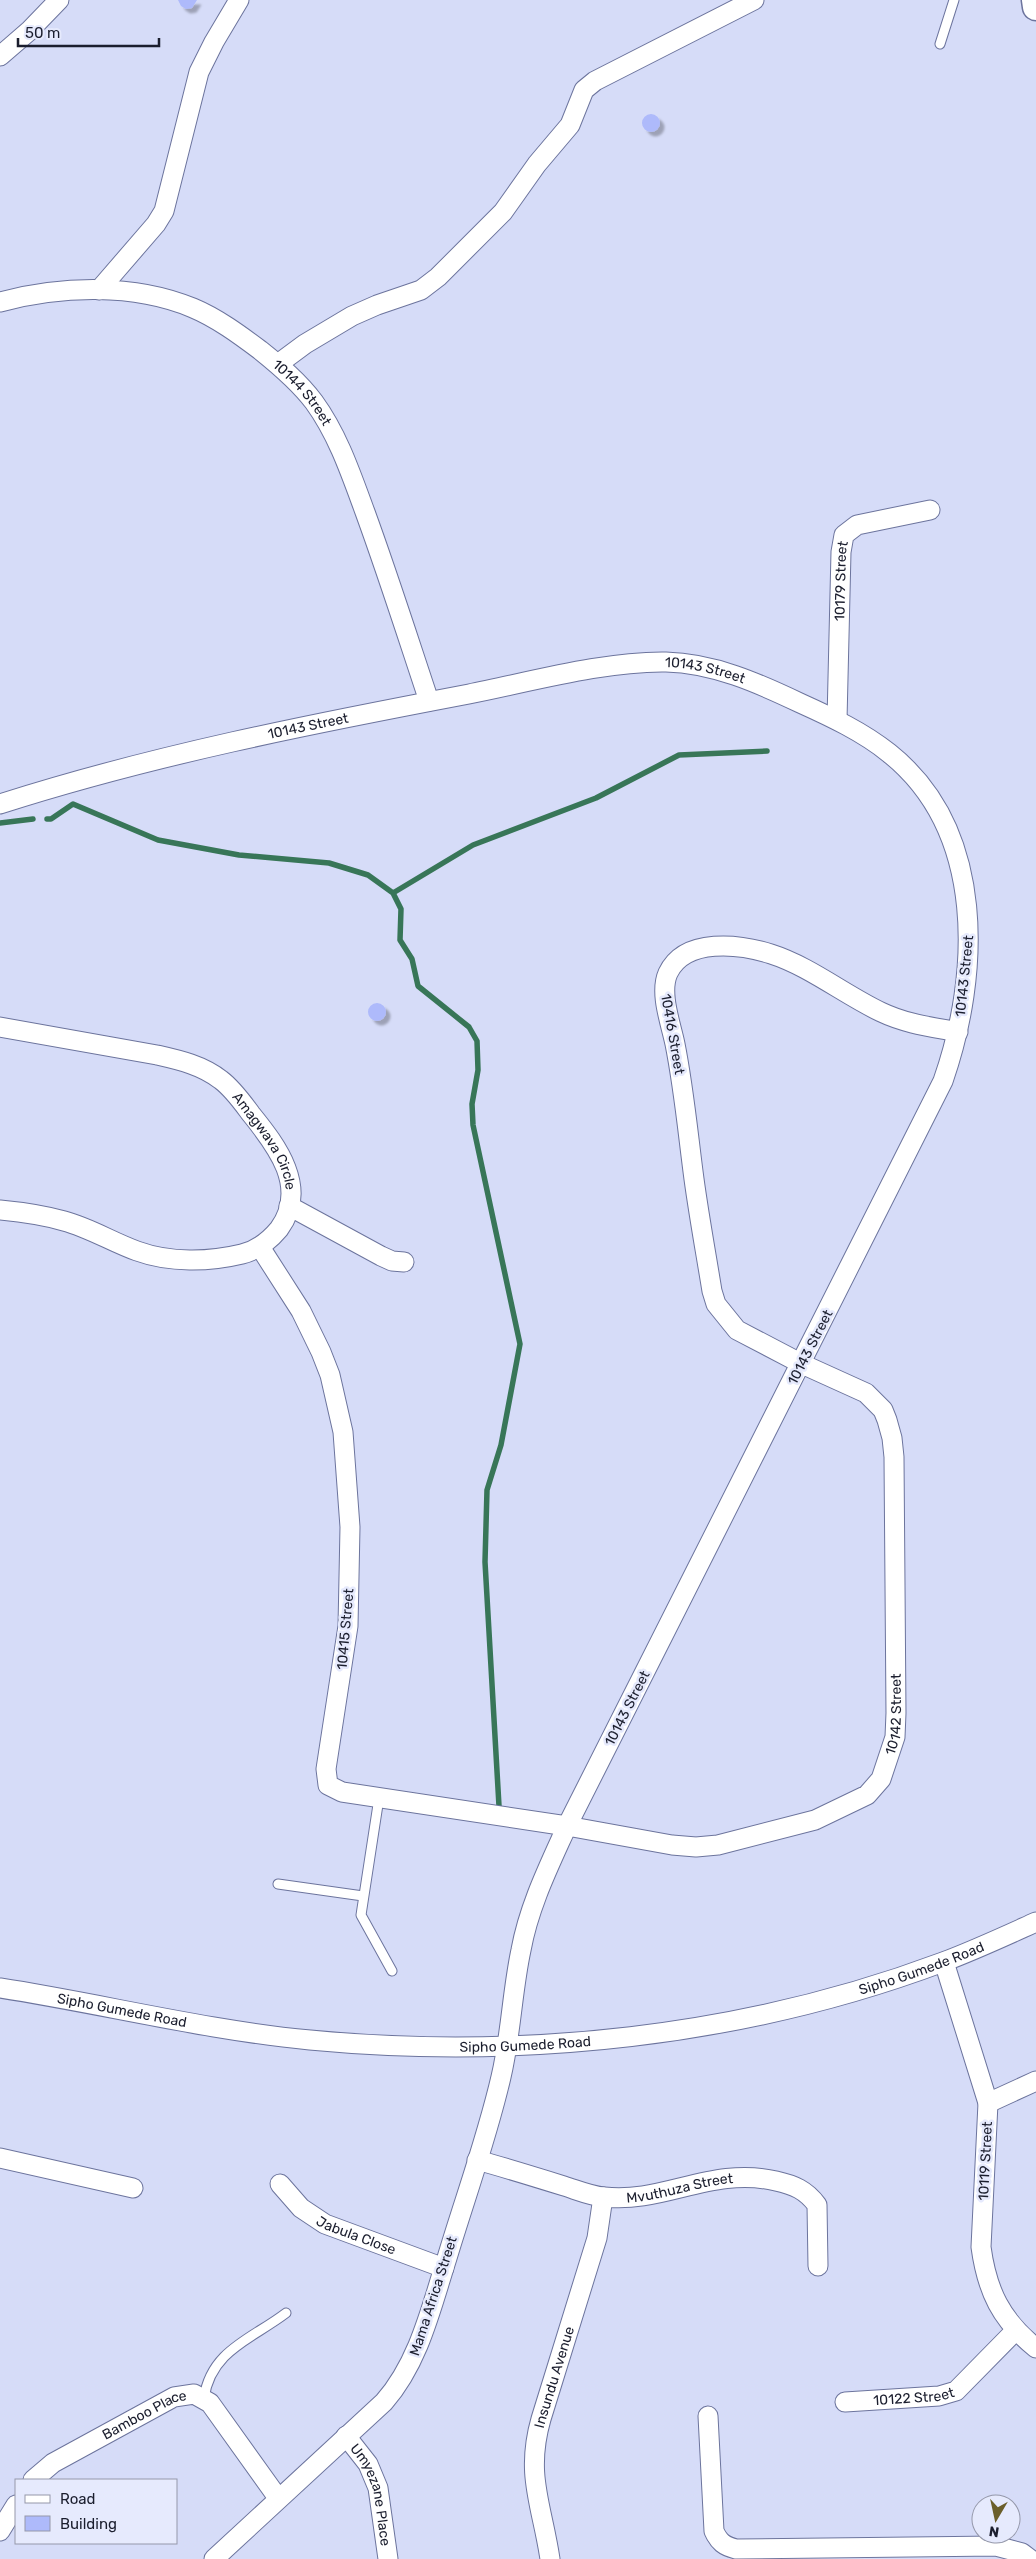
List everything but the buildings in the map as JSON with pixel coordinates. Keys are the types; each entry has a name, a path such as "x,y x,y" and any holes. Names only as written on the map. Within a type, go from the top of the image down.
{"main road":[{"path":"1035,0 1036,7"}],"street":[{"path":"0,56 29,31 59,0"},
{"path":"99,290 156,224 164,211 200,72 214,42 239,0"},
{"path":"278,364 305,344 352,316 421,290 438,277 503,212 537,164 570,125 584,90 595,81 754,0"},
{"name":"10144 Street","path":"0,302 52,291 99,290 143,294 194,308 251,343 296,380 315,403 339,445 386,569 429,702"},
{"name":"10179 Street","path":"837,720 841,552 844,535 857,525 930,510"},
{"name":"10143 Street","path":"0,804 144,761 429,702 616,666 669,662 729,673 761,685 837,720 891,754 930,799 954,846 963,877 969,932 966,990 958,1032 943,1082 930,1112 567,1826 540,1886 523,1940 514,1987 508,2047"},
{"name":"10416 Street","path":"802,1364 737,1330 716,1304 712,1291 694,1180 680,1071 667,1005 665,987 667,974 675,963 703,948 723,946 747,948 773,954 899,1019 958,1032"},
{"name":"Amagwava Circle","path":"0,1027 183,1061 220,1079 272,1139 290,1176 289,1206 282,1223 260,1247"},
{"path":"289,1206 381,1256 392,1261 404,1262"},
{"path":"0,1210 63,1220 98,1232 136,1250 170,1260 224,1257 260,1247"},
{"name":"10415 Street","path":"260,1247 301,1311 321,1352 330,1375 343,1432 350,1528 348,1626 326,1778 332,1789 379,1798 567,1826"},
{"name":"10142 Street","path":"567,1826 672,1845 718,1845 815,1820 867,1795 882,1779 895,1737 896,1713 892,1438 883,1410 876,1401 866,1393 802,1364"},
{"name":"Sipho Gumede Road","path":"0,1988 212,2026 308,2040 388,2045 508,2047 678,2030 776,2011 869,1987 944,1962 1036,1922"},
{"name":"10119 Street","path":"944,1962 988,2103 981,2247 989,2287 1015,2331 1036,2348"},
{"name":"Mama Africa Street","path":"214,2559 384,2402 402,2379 421,2339 444,2268 477,2160 508,2047"},
{"path":"988,2103 1036,2081"},
{"path":"0,2158 133,2188"},
{"name":"Mvuthuza Street","path":"477,2160 603,2197 638,2196 712,2179 738,2176 766,2178 792,2184 811,2196 817,2205 818,2266"},
{"name":"Jabula Close","path":"280,2184 301,2208 325,2224 444,2268"},
{"name":"Insundu Avenue","path":"550,2559 536,2498 534,2450 541,2419 597,2238 603,2197"},
{"name":"10122 Street","path":"845,2402 939,2396 956,2391 1015,2331"},
{"name":"Bamboo Place","path":"34,2479 53,2464 174,2397 194,2394 204,2398 218,2412 278,2498"},
{"path":"708,2416 714,2531 718,2540 725,2546 736,2550 996,2546 1022,2553 1030,2559"},
{"name":"Umyezane Place","path":"346,2436 368,2464 378,2488 388,2559"},
{"path":"0,2531 15,2507"}],"lane":[{"path":"940,44 954,0"},
{"path":"379,1798 361,1918 392,1971"},
{"path":"278,1884 363,1896"},
{"path":"204,2398 212,2370 233,2347 265,2329 286,2313"}],"waterway":[{"path":"393,893 473,845 596,798 679,755 767,751"},
{"path":"47,819 51,819 73,804 158,840 239,855 329,863 368,875 393,893 401,909 400,940 412,959 418,986 469,1027 477,1041 478,1070 472,1104 473,1125 520,1344 501,1445 487,1490 485,1562 499,1806"},
{"path":"0,823 33,819"}]}
